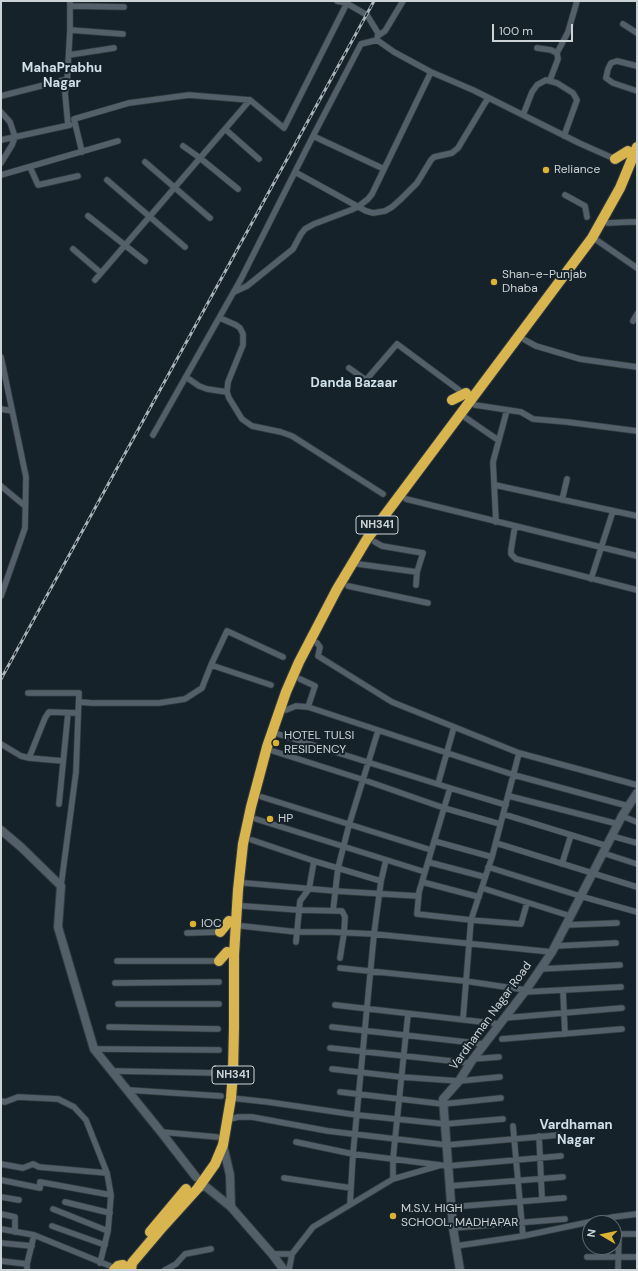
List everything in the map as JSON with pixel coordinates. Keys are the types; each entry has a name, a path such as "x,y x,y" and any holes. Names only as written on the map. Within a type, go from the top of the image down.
{"highway":[{"name":"NH341","path":"615,159 632,149"},
{"name":"NH341","path":"297,675 321,618 364,544 523,338 598,237 620,188 632,149"},
{"path":"452,400 463,392"},
{"path":"465,413 475,405"},
{"name":"NH341","path":"364,544 375,542"},
{"name":"NH341","path":"121,1268 132,1263 157,1228 188,1193 198,1188 215,1164 220,1141 228,1120 226,1097 233,1073 234,1027 230,954 243,844 251,807 270,749 286,692 309,660"},
{"name":"NH341","path":"270,749 278,734"},
{"path":"220,932 229,921"},
{"path":"219,961 230,954"}],"street":[{"path":"337,1 346,2 367,15 378,37 394,52 431,72 615,159"},
{"path":"153,435 234,292 312,136 361,44 378,37 386,31 403,1"},
{"path":"550,80 556,65 557,53 568,32 577,1"},
{"path":"82,152 74,119 129,103 189,95 250,100 284,128 307,84 346,2"},
{"path":"68,125 65,92 68,79 70,4 124,7"},
{"path":"623,24 637,33"},
{"path":"70,30 123,34"},
{"path":"69,55 114,48"},
{"path":"537,48 551,50 557,53"},
{"path":"637,66 617,61 611,63 606,78 613,83 637,91"},
{"path":"234,292 247,286 293,249 305,229 359,206 368,199 372,194 431,72"},
{"path":"1,96 68,79"},
{"path":"523,115 532,92 537,85 541,81 550,80 570,91 576,97 576,105 564,136"},
{"path":"295,172 366,211 373,213 385,211 392,207 417,183 430,160 434,157 452,153 458,148 488,98"},
{"path":"95,280 250,100"},
{"path":"1,112 10,122 14,137 12,145 1,163"},
{"path":"1,140 75,124"},
{"path":"225,129 259,159"},
{"path":"312,136 384,169"},
{"path":"1,175 118,141"},
{"path":"183,146 238,189"},
{"path":"145,162 210,218"},
{"path":"30,167 38,185 78,176"},
{"path":"107,180 185,247"},
{"path":"565,195 585,206 587,217"},
{"path":"88,216 145,261"},
{"path":"608,223 637,222"},
{"path":"598,237 637,268"},
{"path":"73,249 101,273"},
{"path":"633,321 637,314"},
{"path":"220,318 236,325 240,328 243,334 243,345 228,382 227,392 229,398 245,422 252,426 281,432 292,436 383,494"},
{"path":"523,338 536,346 580,359 637,367"},
{"path":"349,368 366,380 397,344 463,392"},
{"path":"1,357 26,477 25,528 1,596"},
{"path":"186,377 199,386 227,392"},
{"path":"475,405 521,412 533,419 637,431"},
{"path":"1,409 12,411"},
{"path":"496,522 494,462 498,440 507,410"},
{"path":"465,413 498,440"},
{"path":"562,500 567,479"},
{"path":"495,485 637,516"},
{"path":"1,486 25,506"},
{"path":"406,499 637,556"},
{"path":"591,579 613,511"},
{"path":"515,526 511,550 513,557 523,561 637,590"},
{"path":"375,542 382,546 423,553 417,572 416,585"},
{"path":"358,564 417,572"},
{"path":"348,586 428,603"},
{"path":"79,702 159,703 185,699 202,688 227,631 283,657"},
{"path":"317,644 320,647 318,656 392,702 519,753 637,786"},
{"path":"211,665 272,685"},
{"path":"297,675 315,686 308,707"},
{"path":"28,693 79,693 76,772 61,886 58,927 94,1049 196,1176"},
{"path":"286,710 296,706 308,707 514,775 634,800"},
{"path":"29,758 45,718 49,712 78,713"},
{"path":"59,804 68,712"},
{"path":"438,784 454,727"},
{"path":"333,911 338,868 343,847 378,731"},
{"path":"278,734 506,805"},
{"path":"1,744 17,754 29,758 63,761"},
{"path":"270,749 444,808 500,824"},
{"path":"463,1019 471,920 492,857 519,753"},
{"path":"450,788 418,896 417,914 521,924 527,903"},
{"path":"509,796 618,824"},
{"path":"262,797 431,850"},
{"name":"Vardhaman Nagar Road","path":"443,1104 443,1099 525,991 553,949 622,816 634,800"},
{"path":"503,814 572,835 637,864"},
{"path":"622,816 637,822"},
{"path":"256,819 425,872"},
{"path":"1,830 21,847 61,886"},
{"path":"562,864 572,835"},
{"path":"612,836 637,843"},
{"path":"252,840 314,861 381,881"},
{"path":"434,841 492,857"},
{"path":"496,843 637,887"},
{"path":"350,1204 353,1154 374,934 381,881 386,860"},
{"path":"296,942 300,901 309,889 314,861"},
{"path":"428,862 485,877"},
{"path":"488,867 637,912"},
{"path":"422,882 479,897"},
{"path":"245,883 335,891 418,896"},
{"path":"482,888 570,916"},
{"path":"243,906 344,912 344,933 340,958"},
{"path":"565,925 616,923"},
{"path":"242,926 298,932 374,934 553,949 616,943"},
{"path":"187,933 220,932"},
{"path":"117,961 219,961"},
{"path":"540,969 620,964"},
{"path":"340,968 465,981 525,991 564,991 621,987"},
{"path":"115,983 219,982"},
{"path":"564,991 565,1034"},
{"path":"118,1004 219,1004"},
{"path":"335,1005 408,1014 502,1021 564,1013 622,1008"},
{"path":"393,1179 393,1159 408,1014"},
{"path":"109,1027 218,1029"},
{"path":"332,1027 406,1034 484,1044"},
{"path":"502,1040 622,1029"},
{"path":"330,1048 403,1056 472,1061 499,1057"},
{"path":"94,1049 219,1050"},
{"path":"332,1069 401,1077 458,1081 500,1077"},
{"path":"112,1071 220,1073"},
{"path":"128,1090 226,1097 357,1115 445,1124 503,1119"},
{"path":"340,1092 443,1104 501,1098"},
{"path":"1,1101 5,1102 18,1097 58,1099 74,1107 86,1120 107,1173 111,1195 108,1231 100,1263"},
{"path":"443,1104 447,1145 445,1165 450,1186 453,1228 460,1270"},
{"path":"228,1120 238,1117 252,1117 356,1134 447,1145 559,1135"},
{"path":"513,1126 523,1236"},
{"path":"161,1132 220,1141 230,1174 231,1207"},
{"path":"539,1136 542,1199"},
{"path":"296,1142 353,1154 445,1165"},
{"path":"289,1270 292,1254 313,1227 393,1179 445,1165 560,1156"},
{"path":"1,1164 23,1168 33,1164 39,1167 107,1173"},
{"path":"450,1186 563,1177"},
{"path":"284,1178 351,1188"},
{"path":"1,1180 40,1188 40,1182 111,1195"},
{"path":"198,1188 205,1186 231,1207 284,1270"},
{"path":"1,1197 19,1200"},
{"path":"452,1207 564,1198"},
{"path":"65,1202 110,1213"},
{"path":"53,1209 108,1231"},
{"path":"1,1214 16,1217 15,1232"},
{"path":"456,1246 523,1236 613,1217 637,1214"},
{"path":"453,1228 565,1219"},
{"path":"52,1226 105,1245"},
{"path":"1,1229 34,1235 100,1263 121,1268"},
{"path":"618,1270 618,1234 637,1234"},
{"path":"1,1261 27,1267 34,1235"},
{"path":"1,1243 32,1246"},
{"path":"165,1270 176,1264 185,1254 211,1249"},
{"path":"272,1254 292,1254"},
{"path":"587,1257 637,1257"},
{"path":"176,1264 177,1270"}],"railway":[{"path":"1,679 374,1"}],"place":[{"name":"Reliance","path":"546,170"},
{"name":"Shan-e-Punjab Dhaba","path":"494,282"},
{"name":"HOTEL TULSI RESIDENCY","path":"276,743"},
{"name":"HP","path":"270,819"},
{"name":"IOC","path":"193,924"},
{"name":"M.S.V. HIGH SCHOOL, MADHAPAR","path":"393,1216"}],"district":[{"name":"MahaPrabhu Nagar","path":"62,76"},
{"name":"Danda Bazaar","path":"354,384"},
{"name":"Vardhaman Nagar","path":"576,1134"}]}
